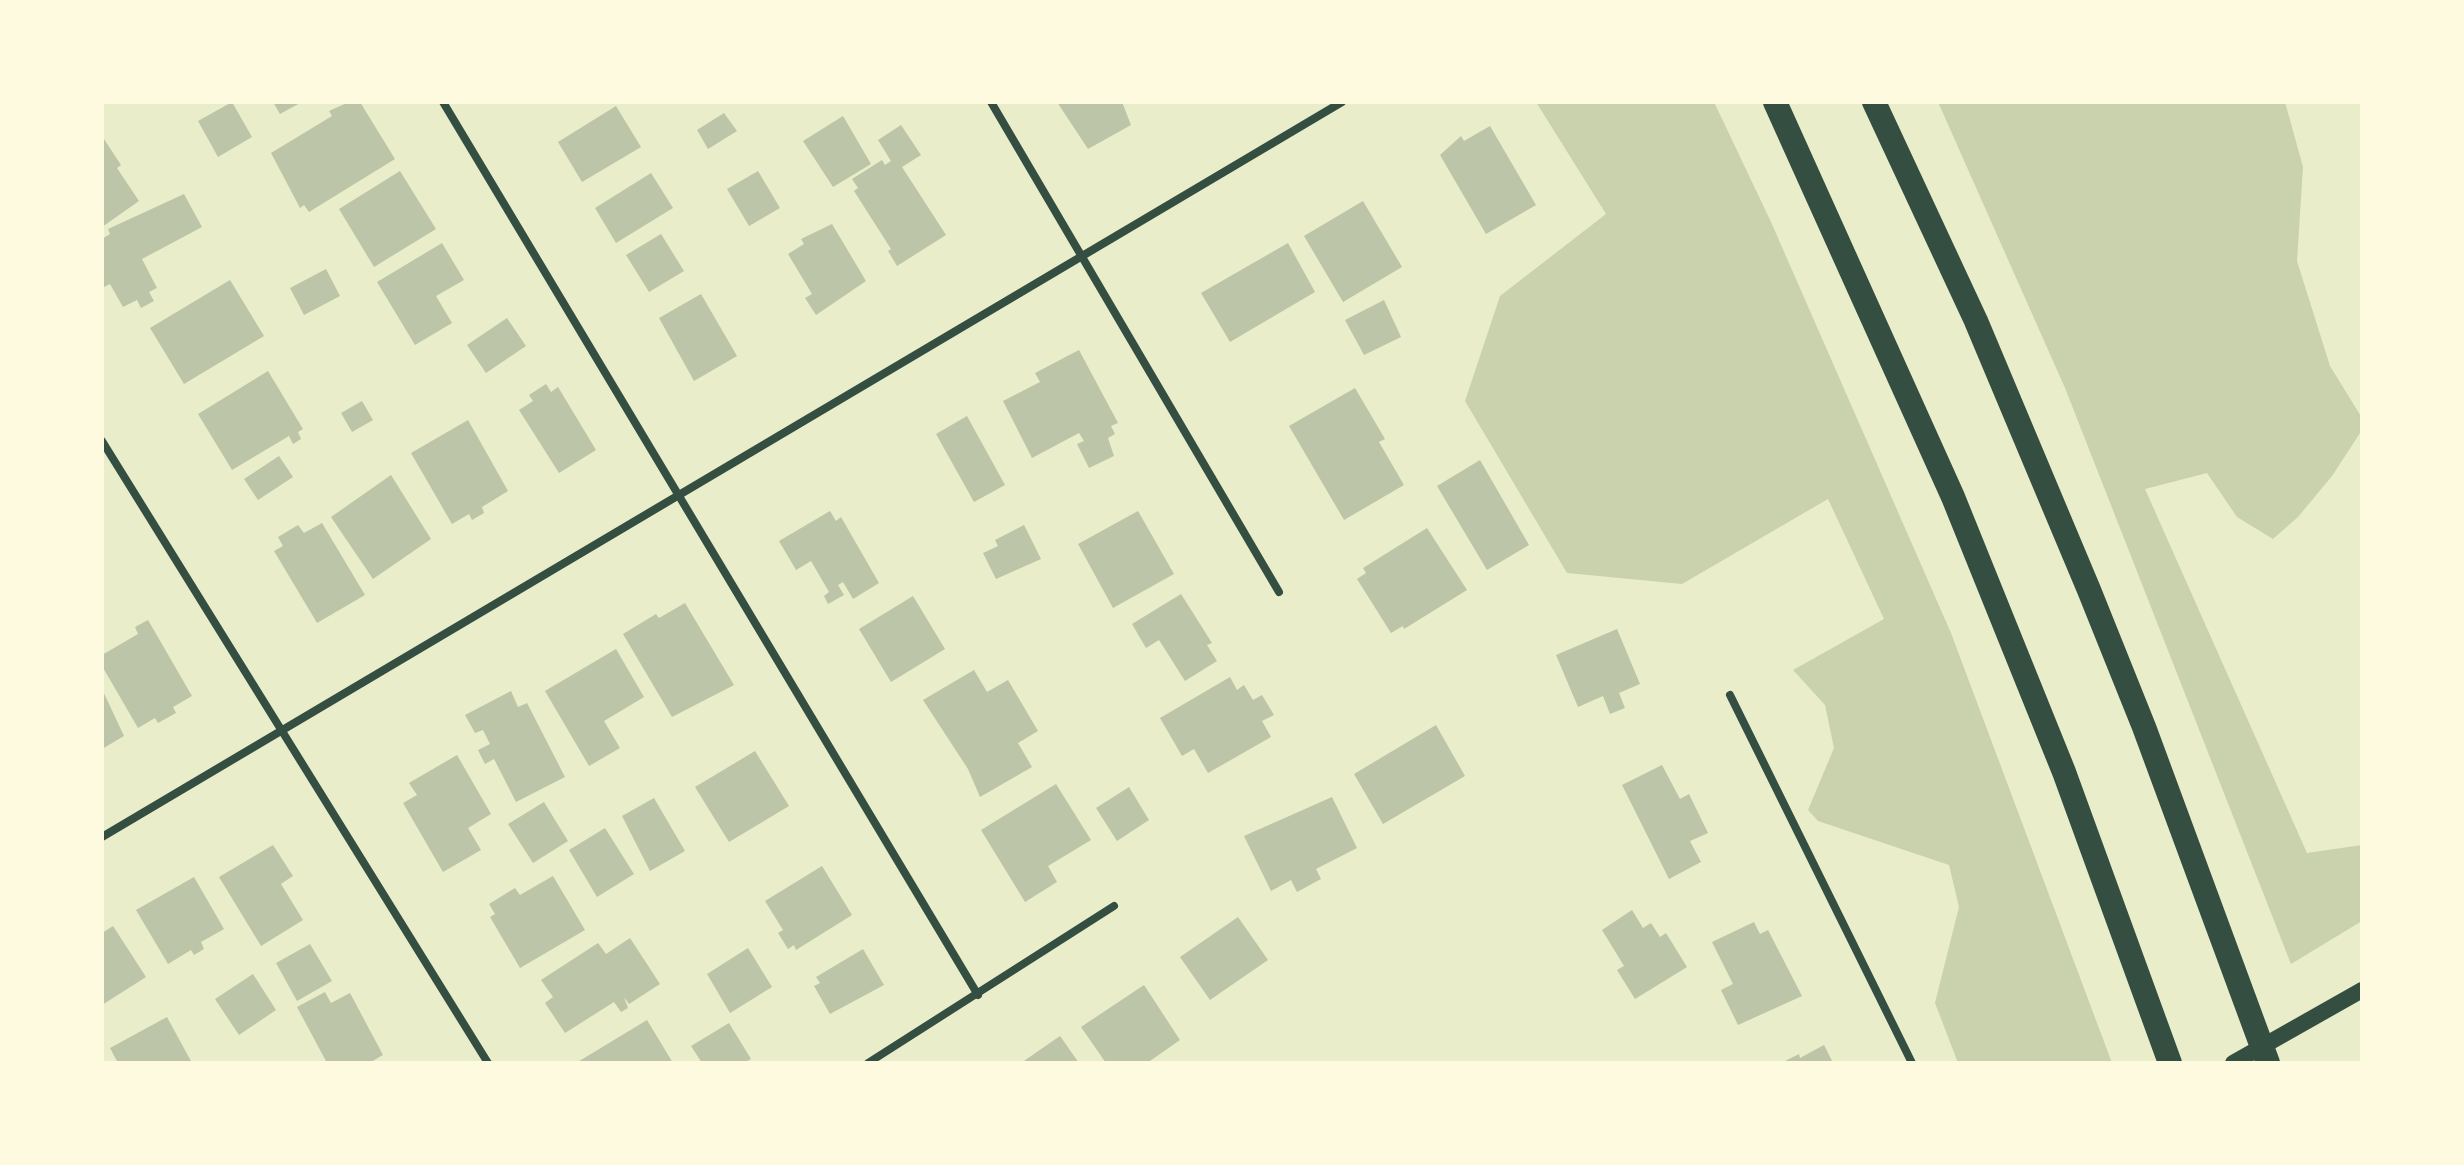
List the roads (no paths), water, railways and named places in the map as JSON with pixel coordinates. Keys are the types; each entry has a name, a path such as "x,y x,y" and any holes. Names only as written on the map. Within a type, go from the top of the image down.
{"highway":[{"path":"1775,102 1953,497 2064,772 2170,1063"},
{"path":"1874,102 1976,321 2094,603 2170,795 2268,1063"}],"main road":[{"path":"2233,1063 2362,990"}],"street":[{"path":"443,102 978,995"},
{"path":"991,102 1279,592"},
{"path":"102,837 1342,102"},
{"path":"102,441 488,1063"},
{"path":"1730,695 1912,1063"},
{"path":"868,1063 1114,906"}]}
